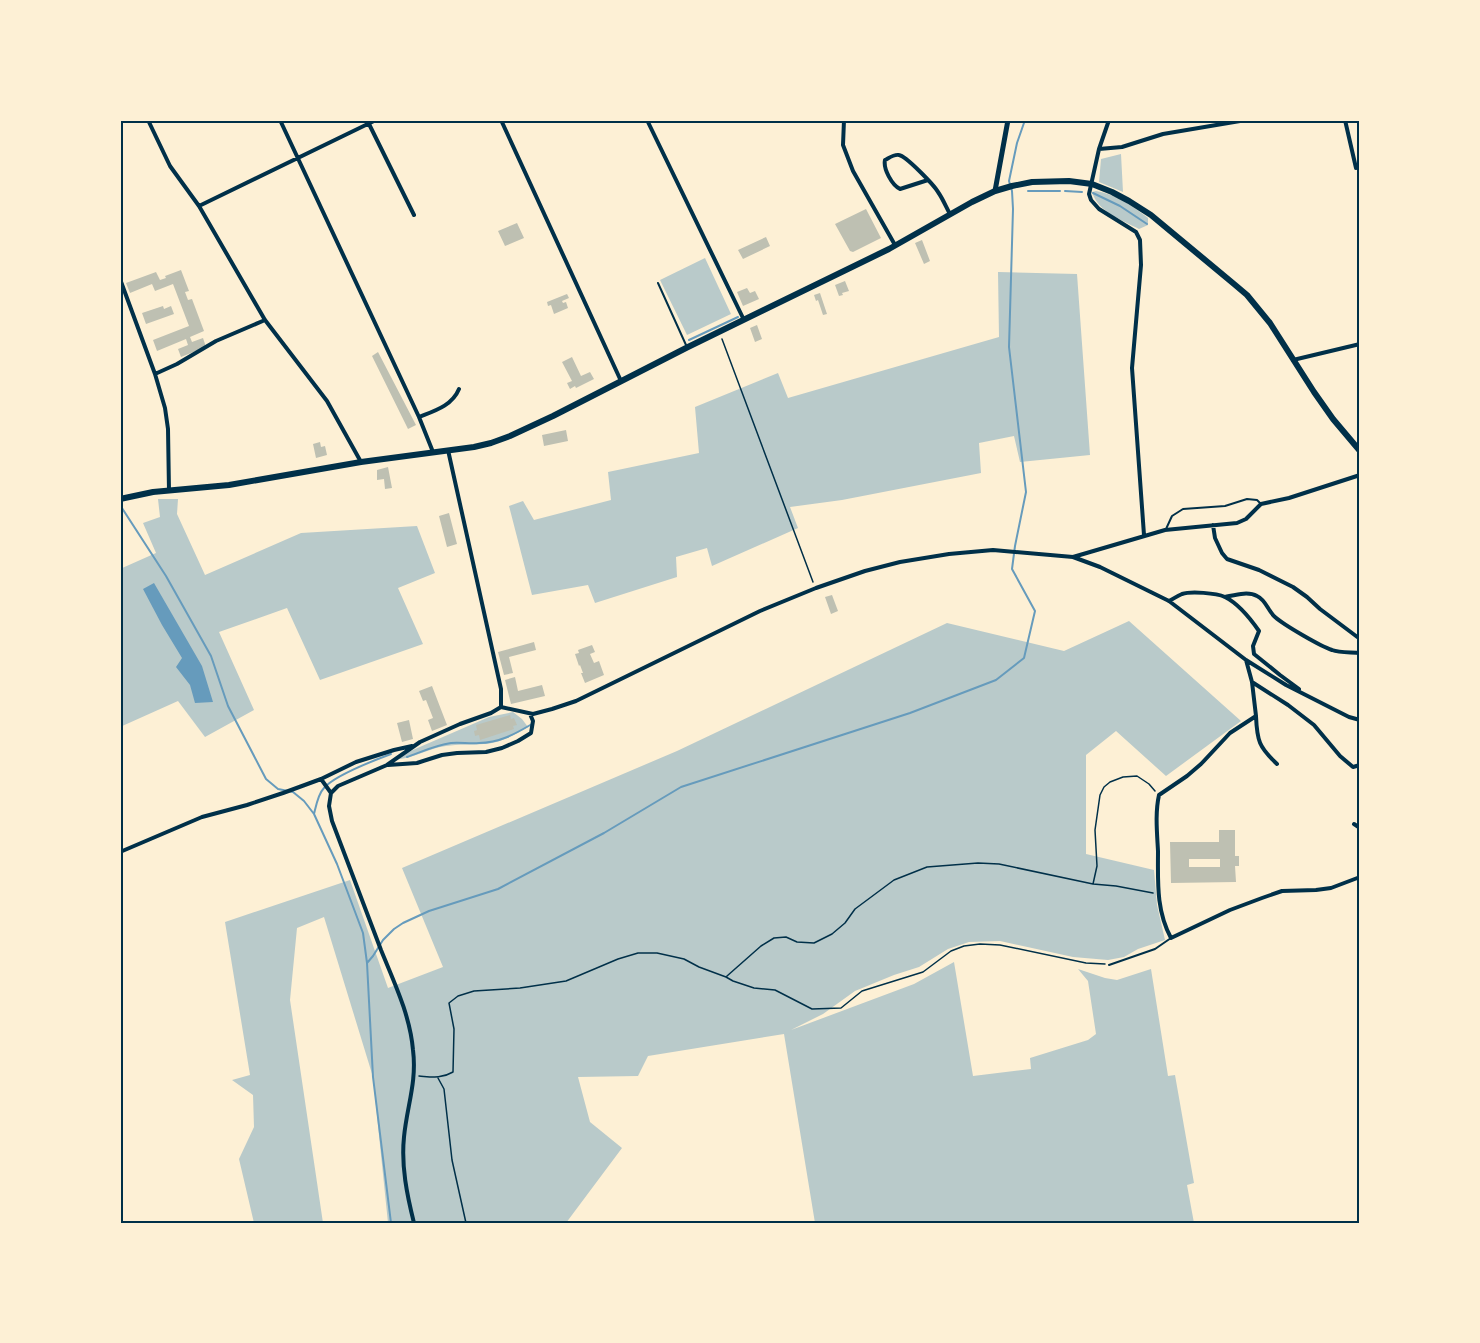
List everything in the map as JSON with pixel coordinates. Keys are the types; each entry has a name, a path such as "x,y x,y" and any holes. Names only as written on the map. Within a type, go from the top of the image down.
{"main road":[{"path":"120,499 138,494 229,485 361,462 491,443 510,436 622,381 895,245 999,190 1032,182 1063,181 1092,184 1130,201 1151,215 1247,295 1270,323 1292,360 1333,419 1360,451"}],"street":[{"path":"148,120 170,166 199,206 266,320 327,400 361,462"},
{"path":"279,120 434,453"},
{"path":"199,206 376,120"},
{"path":"501,120 622,381"},
{"path":"647,120 744,320"},
{"path":"844,120 843,145 853,171 895,245"},
{"path":"999,190 1008,120"},
{"path":"1109,120 1089,194 1099,209 1136,232 1140,240 1140,284 1132,368 1144,535"},
{"path":"1100,149 1122,147 1163,134 1246,120"},
{"path":"1345,120 1356,168"},
{"path":"369,124 414,215"},
{"path":"928,180 900,189 894,185 884,167 885,160 899,155 905,158 928,180 938,191 950,215"},
{"path":"120,279 164,401 168,429 169,492"},
{"path":"155,374 216,341 266,320"},
{"path":"1292,360 1360,344"},
{"path":"419,417 443,407 459,389"},
{"path":"448,450 501,689 501,706"},
{"path":"1073,557 1165,530 1237,523 1246,519 1261,504 1289,498 1360,475"},
{"path":"1213,525 1215,538 1227,559 1259,570 1293,587 1360,639"},
{"path":"120,852 202,817 292,790 356,762 414,745 491,713 501,706 530,713 576,701 760,611 816,588 900,562 949,554 993,550 1014,551 1073,557 1100,567 1169,601 1246,660 1286,685 1349,717 1360,720"},
{"path":"1169,601 1183,593 1190,592 1224,597 1244,612 1259,631 1253,646 1254,654 1310,696"},
{"path":"1224,597 1238,594 1256,595 1264,601 1276,618 1305,636 1333,651 1360,653"},
{"path":"1246,660 1252,682 1257,737 1263,749 1277,764"},
{"path":"1252,682 1314,725 1340,756 1353,766 1360,765"},
{"path":"387,765 417,763 442,755 486,752 502,748 531,733 533,724 530,713"},
{"path":"1256,716 1230,733 1201,764 1159,795 1157,814 1160,908 1171,938 1230,910 1282,891 1331,888 1360,877"},
{"path":"414,745 387,765 338,786 331,793 329,806 332,821 398,990 414,1052 413,1091 404,1136 403,1159 405,1182 414,1223"},
{"path":"321,779 331,793"},
{"path":"1354,824 1360,828"}],"lane":[{"path":"658,283 688,347"},
{"path":"1165,530 1173,516 1183,509 1225,506 1247,499 1257,500 1261,504"},
{"path":"1109,965 1155,949 1171,938"}],"path":[{"path":"719,332 816,588"},
{"path":"1093,884 1096,866 1095,830 1100,795 1104,787 1123,777 1137,776 1159,795"},
{"path":"726,977 761,946 774,938 786,937 797,942 814,943 832,934 845,923 855,909 894,880 927,867 978,863 999,864 1047,876 1159,893"},
{"path":"414,1075 437,1078 453,1072 454,1029 449,1003 458,996 474,991 520,988 566,981 618,958 638,953 657,953 684,959 733,981 754,988 775,990 812,1009 841,1008 862,991 923,972 951,951 964,946 1000,945 1086,963 1109,965"},
{"path":"437,1078 444,1089 452,1160 466,1223"}],"shaded area":[{"path":"1121,154 1123,192 1099,182 1101,159"},
{"path":"1096,191 1130,205 1148,218 1148,225 1139,229 1111,215 1095,199 1092,192"},
{"path":"705,258 731,314 687,335 660,280"},
{"path":"998,272 1077,274 1090,455 1020,462 1014,436 979,443 981,473 842,500 790,507 798,528 712,566 707,548 676,557 677,577 595,603 588,585 532,595 509,506 523,501 534,520 611,500 608,472 699,453 695,407 778,373 788,398 999,337"},
{"path":"158,499 178,499 177,514 205,575 301,533 417,526 435,573 398,588 423,644 320,680 287,608 219,632 254,710 205,737 178,701 120,727 120,569 156,553 143,523 160,517"},
{"path":"1129,621 1241,721 1166,776 1116,731 1086,755 1086,854 1154,870 1157,905 1165,940 1138,949 1124,957 1108,960 1073,957 1000,941 969,942 948,949 919,967 855,991 823,1014 791,1030 914,984 954,962 973,1076 1031,1069 1030,1058 1088,1040 1096,1034 1088,981 1078,969 1117,980 1151,969 1168,1076 1175,1075 1194,1183 1187,1185 1194,1223 815,1223 784,1034 648,1056 638,1076 578,1077 590,1122 622,1148 566,1223 388,1223 373,1077 324,917 297,928 290,1000 323,1223 254,1223 239,1159 254,1127 253,1095 232,1080 250,1075 225,922 350,880 388,988 443,967 402,868 677,751 947,623 1064,651"},
{"path":"513,712 528,727 507,738 490,743 440,747 400,759 399,756 489,717"}],"water":[{"path":"154,583 202,666 213,702 195,703 190,685 176,667 182,658 143,589"}],"building":[{"path":"866,209 881,238 853,252 850,251 835,224"},
{"path":"517,223 524,238 505,246 498,231"},
{"path":"766,237 770,246 743,259 738,250"},
{"path":"922,240 930,261 924,264 915,243"},
{"path":"181,270 189,291 185,292 188,300 192,299 204,331 190,337 192,342 203,338 206,347 181,357 178,349 188,345 186,339 157,351 153,340 189,326 173,284 155,291 152,284 130,293 126,283 156,272 160,280"},
{"path":"845,281 849,291 839,296 835,285"},
{"path":"747,288 750,293 755,291 759,299 743,306 737,292"},
{"path":"820,293 827,314 823,315 814,295"},
{"path":"567,294 569,298 562,301 566,302 568,308 554,314 551,305 548,306 547,302"},
{"path":"163,306 164,309 171,306 174,314 146,324 142,313"},
{"path":"757,325 762,339 755,342 750,328"},
{"path":"378,352 416,425 408,429 372,356"},
{"path":"572,357 581,376 590,372 594,379 570,389 567,383 572,381 562,362"},
{"path":"566,430 568,441 544,446 542,435"},
{"path":"320,442 321,447 325,446 327,455 316,458 313,444"},
{"path":"388,467 392,488 385,489 384,479 377,480 377,470"},
{"path":"449,513 457,544 447,547 439,516"},
{"path":"832,595 838,611 831,614 825,597"},
{"path":"534,642 536,650 509,657 513,673 504,675 498,652"},
{"path":"592,645 595,652 590,654 594,663 599,661 604,675 585,683 575,654 579,653 578,650"},
{"path":"515,677 518,691 542,685 545,696 511,704 505,680"},
{"path":"432,686 447,725 432,731 428,720 433,718 426,700 423,701 419,691"},
{"path":"510,715 517,725 513,726 514,729 480,740 479,735 475,736 476,725"},
{"path":"409,720 413,739 402,742 397,723"},
{"path":"1219,830 1235,830 1235,856 1239,856 1239,866 1235,866 1236,882 1171,883 1170,842 1219,842","holes":["1189,859 1220,859 1220,867 1189,867"]}],"waterway":[{"path":"367,963 383,940 403,923 429,911 498,889 604,833 681,787 910,713 996,680 1024,658 1035,611 1012,569 1026,492 1009,347 1013,209 1009,181 1017,143 1025,120"},
{"path":"1028,191 1060,191"},
{"path":"1065,191 1082,192"},
{"path":"1093,193 1120,206 1147,224"},
{"path":"689,340 738,317"},
{"path":"120,505 166,576 211,656 228,706 266,779 278,789 293,792 304,801 314,814 337,864 363,933 367,963 373,1077 391,1223"},
{"path":"407,757 445,744 500,740 532,724"},
{"path":"314,814 320,793 329,783 356,768 391,754"}]}
